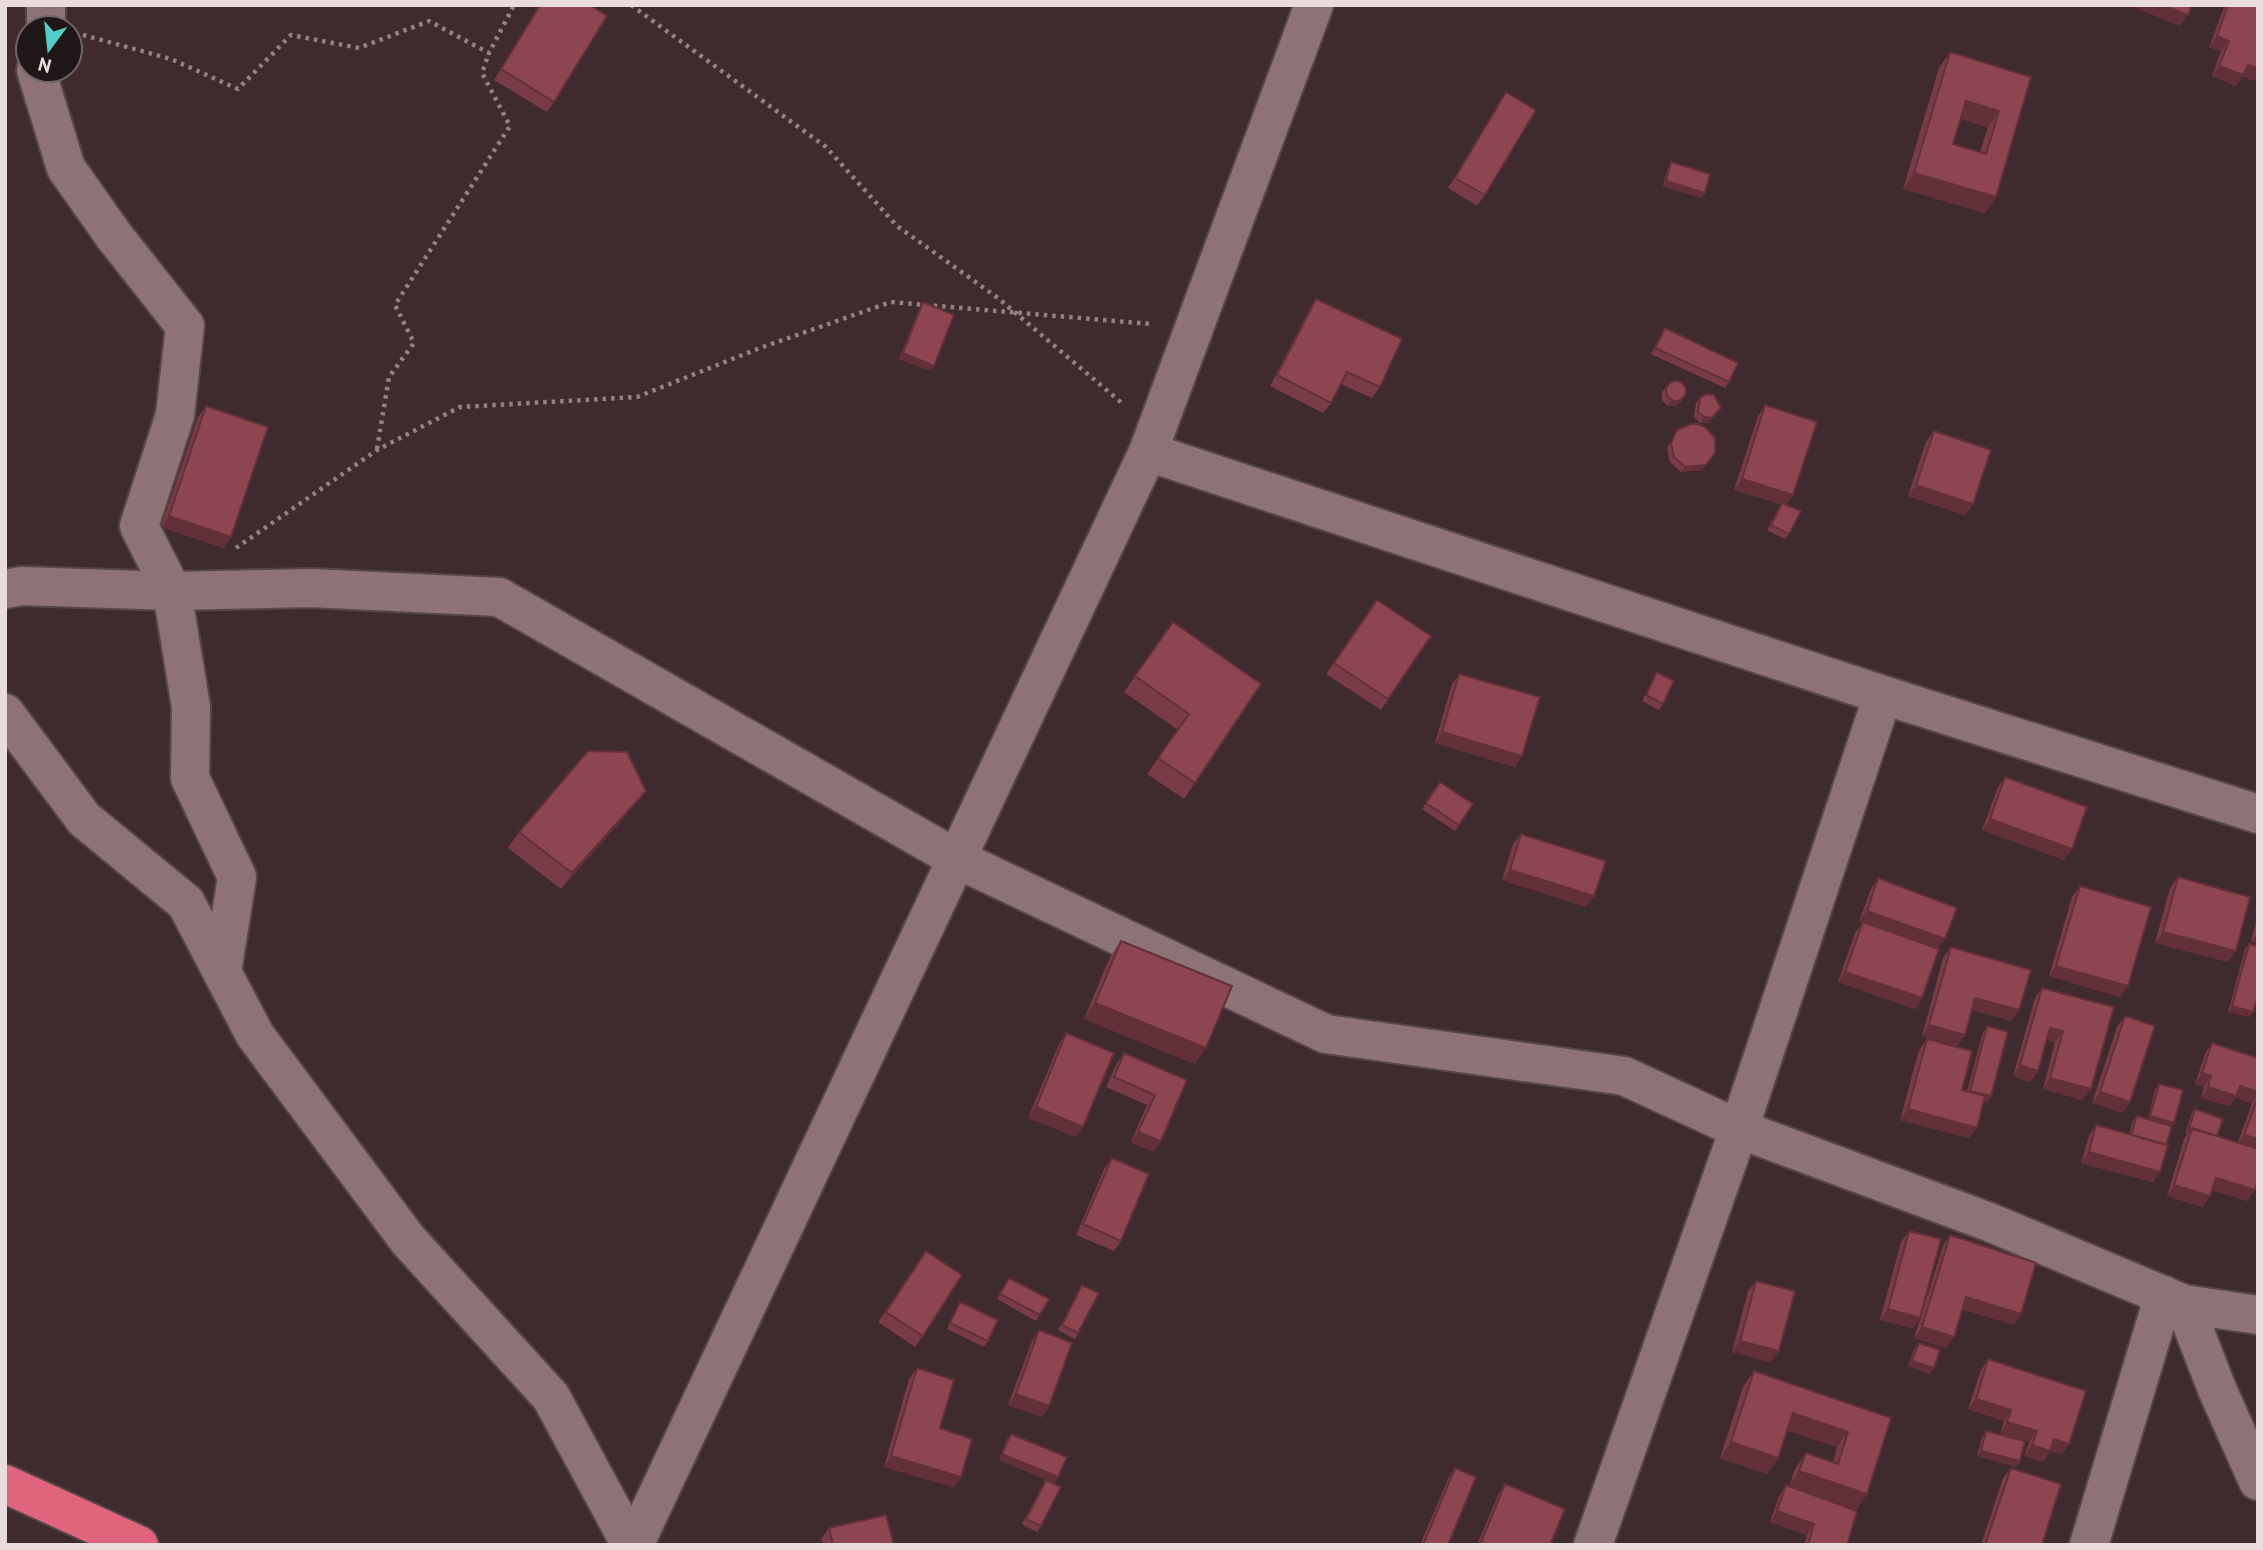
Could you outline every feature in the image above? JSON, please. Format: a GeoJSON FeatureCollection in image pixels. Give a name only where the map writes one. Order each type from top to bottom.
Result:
{"type":"FeatureCollection","features":[{"type":"Feature","properties":{"kind":"highway"},"geometry":{"type":"LineString","coordinates":[[5,1484],[139,1545]]}},
{"type":"Feature","properties":{"kind":"street"},"geometry":{"type":"LineString","coordinates":[[633,1545],[1152,442],[1314,5]]}},
{"type":"Feature","properties":{"kind":"street"},"geometry":{"type":"LineString","coordinates":[[40,84],[66,168],[114,236],[185,326],[175,415],[139,526],[172,592],[191,707],[190,778],[237,877],[222,972]]}},
{"type":"Feature","properties":{"kind":"street"},"geometry":{"type":"LineString","coordinates":[[1152,442],[1883,695],[2258,814]]}},
{"type":"Feature","properties":{"kind":"street"},"geometry":{"type":"LineString","coordinates":[[5,589],[22,586],[172,592],[311,588],[499,597],[957,859],[1326,1034],[1624,1076],[1739,1129],[1989,1222],[2174,1299],[2258,1315]]}},
{"type":"Feature","properties":{"kind":"street"},"geometry":{"type":"LineString","coordinates":[[1593,1545],[1739,1129],[1883,695]]}},
{"type":"Feature","properties":{"kind":"street"},"geometry":{"type":"LineString","coordinates":[[5,713],[84,818],[186,904],[255,1035],[408,1240],[551,1397],[633,1545]]}},
{"type":"Feature","properties":{"kind":"street"},"geometry":{"type":"LineString","coordinates":[[2174,1299],[2258,1481]]}},
{"type":"Feature","properties":{"kind":"street"},"geometry":{"type":"LineString","coordinates":[[2089,1545],[2174,1299]]}},
{"type":"Feature","properties":{"kind":"path"},"geometry":{"type":"LineString","coordinates":[[377,450],[389,377],[414,343],[395,305],[510,126],[482,73],[489,53],[514,5]]}},
{"type":"Feature","properties":{"kind":"path"},"geometry":{"type":"LineString","coordinates":[[631,5],[826,147],[897,226],[1014,311],[1152,442]]}},
{"type":"Feature","properties":{"kind":"path"},"geometry":{"type":"LineString","coordinates":[[84,36],[171,59],[238,89],[291,35],[359,48],[429,21],[489,53]]}},
{"type":"Feature","properties":{"kind":"path"},"geometry":{"type":"LineString","coordinates":[[229,552],[377,450],[460,407],[637,397],[760,348],[891,302],[1194,328]]}},
{"type":"Feature","properties":{"kind":"building"},"geometry":{"type":"Polygon","coordinates":[[[540,5],[590,5],[607,16],[554,102],[501,69],[540,5]]]}},
{"type":"Feature","properties":{"kind":"building"},"geometry":{"type":"Polygon","coordinates":[[[2162,5],[2192,5],[2188,15],[2162,5]]]}},
{"type":"Feature","properties":{"kind":"building"},"geometry":{"type":"Polygon","coordinates":[[[2228,5],[2258,5],[2258,68],[2248,65],[2243,75],[2219,66],[2229,41],[2217,36],[2228,5]]]}},
{"type":"Feature","properties":{"kind":"building"},"geometry":{"type":"Polygon","coordinates":[[[1950,52],[2031,77],[1996,197],[1914,173],[1950,52]],[[1966,101],[1953,144],[1986,154],[1999,111],[1966,101]]]}},
{"type":"Feature","properties":{"kind":"building"},"geometry":{"type":"Polygon","coordinates":[[[1506,92],[1536,110],[1485,195],[1455,178],[1506,92]]]}},
{"type":"Feature","properties":{"kind":"building"},"geometry":{"type":"Polygon","coordinates":[[[1671,162],[1710,174],[1705,193],[1666,181],[1671,162]]]}},
{"type":"Feature","properties":{"kind":"building"},"geometry":{"type":"Polygon","coordinates":[[[1316,299],[1402,339],[1380,387],[1347,372],[1331,403],[1277,375],[1316,299]]]}},
{"type":"Feature","properties":{"kind":"building"},"geometry":{"type":"Polygon","coordinates":[[[923,302],[954,315],[934,366],[903,353],[923,302]]]}},
{"type":"Feature","properties":{"kind":"building"},"geometry":{"type":"Polygon","coordinates":[[[1665,328],[1738,363],[1729,382],[1655,348],[1665,328]]]}},
{"type":"Feature","properties":{"kind":"building"},"geometry":{"type":"Polygon","coordinates":[[[1672,381],[1680,381],[1686,391],[1680,401],[1672,401],[1666,395],[1666,387],[1672,381]]]}},
{"type":"Feature","properties":{"kind":"building"},"geometry":{"type":"Polygon","coordinates":[[[1706,394],[1714,395],[1721,408],[1711,418],[1698,412],[1700,398],[1706,394]]]}},
{"type":"Feature","properties":{"kind":"building"},"geometry":{"type":"Polygon","coordinates":[[[1765,405],[1817,422],[1793,495],[1742,479],[1765,405]]]}},
{"type":"Feature","properties":{"kind":"building"},"geometry":{"type":"Polygon","coordinates":[[[206,406],[268,427],[231,537],[169,516],[206,406]]]}},
{"type":"Feature","properties":{"kind":"building"},"geometry":{"type":"Polygon","coordinates":[[[1691,424],[1705,427],[1715,438],[1715,453],[1706,465],[1685,467],[1674,457],[1671,443],[1677,430],[1691,424]]]}},
{"type":"Feature","properties":{"kind":"building"},"geometry":{"type":"Polygon","coordinates":[[[1934,431],[1991,450],[1973,504],[1916,485],[1934,431]]]}},
{"type":"Feature","properties":{"kind":"building"},"geometry":{"type":"Polygon","coordinates":[[[1782,503],[1801,511],[1789,534],[1771,525],[1782,503]]]}},
{"type":"Feature","properties":{"kind":"building"},"geometry":{"type":"Polygon","coordinates":[[[1377,600],[1431,636],[1388,699],[1334,663],[1377,600]]]}},
{"type":"Feature","properties":{"kind":"building"},"geometry":{"type":"Polygon","coordinates":[[[1173,622],[1261,684],[1195,783],[1158,758],[1189,714],[1135,676],[1173,622]]]}},
{"type":"Feature","properties":{"kind":"building"},"geometry":{"type":"Polygon","coordinates":[[[1657,672],[1674,681],[1663,704],[1646,695],[1657,672]]]}},
{"type":"Feature","properties":{"kind":"building"},"geometry":{"type":"Polygon","coordinates":[[[1459,674],[1540,697],[1522,756],[1442,732],[1459,674]]]}},
{"type":"Feature","properties":{"kind":"building"},"geometry":{"type":"Polygon","coordinates":[[[588,751],[627,752],[646,791],[572,873],[519,832],[588,751]]]}},
{"type":"Feature","properties":{"kind":"building"},"geometry":{"type":"Polygon","coordinates":[[[2005,777],[2087,807],[2072,849],[1990,819],[2005,777]]]}},
{"type":"Feature","properties":{"kind":"building"},"geometry":{"type":"Polygon","coordinates":[[[1440,782],[1473,804],[1459,825],[1426,803],[1440,782]]]}},
{"type":"Feature","properties":{"kind":"building"},"geometry":{"type":"Polygon","coordinates":[[[1521,834],[1606,861],[1594,896],[1510,870],[1521,834]]]}},
{"type":"Feature","properties":{"kind":"building"},"geometry":{"type":"Polygon","coordinates":[[[2178,877],[2250,897],[2236,951],[2163,932],[2178,877]]]}},
{"type":"Feature","properties":{"kind":"building"},"geometry":{"type":"Polygon","coordinates":[[[1878,878],[1957,908],[1945,939],[1867,911],[1878,878]]]}},
{"type":"Feature","properties":{"kind":"building"},"geometry":{"type":"Polygon","coordinates":[[[2080,886],[2151,907],[2128,986],[2056,966],[2080,886]]]}},
{"type":"Feature","properties":{"kind":"building"},"geometry":{"type":"Polygon","coordinates":[[[1863,922],[1939,949],[1922,998],[1845,972],[1863,922]]]}},
{"type":"Feature","properties":{"kind":"building"},"geometry":{"type":"Polygon","coordinates":[[[1121,941],[1232,986],[1206,1048],[1095,1003],[1121,941]]]}},
{"type":"Feature","properties":{"kind":"building"},"geometry":{"type":"Polygon","coordinates":[[[2249,944],[2258,946],[2258,996],[2253,1012],[2232,1006],[2249,944]]]}},
{"type":"Feature","properties":{"kind":"building"},"geometry":{"type":"Polygon","coordinates":[[[1951,947],[2031,970],[2019,1010],[1975,998],[1965,1035],[1929,1025],[1951,947]]]}},
{"type":"Feature","properties":{"kind":"building"},"geometry":{"type":"Polygon","coordinates":[[[2042,988],[2114,1007],[2091,1089],[2050,1078],[2063,1031],[2050,1028],[2038,1071],[2020,1065],[2042,988]]]}},
{"type":"Feature","properties":{"kind":"building"},"geometry":{"type":"Polygon","coordinates":[[[2125,1016],[2155,1026],[2130,1102],[2100,1092],[2125,1016]]]}},
{"type":"Feature","properties":{"kind":"building"},"geometry":{"type":"Polygon","coordinates":[[[1987,1026],[2008,1032],[1991,1096],[1970,1091],[1987,1026]]]}},
{"type":"Feature","properties":{"kind":"building"},"geometry":{"type":"Polygon","coordinates":[[[1066,1033],[1114,1053],[1083,1127],[1036,1107],[1066,1033]]]}},
{"type":"Feature","properties":{"kind":"building"},"geometry":{"type":"Polygon","coordinates":[[[1927,1039],[1972,1051],[1962,1090],[1985,1096],[1977,1128],[1908,1109],[1927,1039]]]}},
{"type":"Feature","properties":{"kind":"building"},"geometry":{"type":"Polygon","coordinates":[[[2212,1043],[2258,1058],[2258,1092],[2240,1086],[2236,1096],[2208,1087],[2211,1076],[2202,1073],[2212,1043]]]}},
{"type":"Feature","properties":{"kind":"building"},"geometry":{"type":"Polygon","coordinates":[[[1124,1053],[1187,1080],[1161,1141],[1138,1132],[1155,1095],[1114,1077],[1124,1053]]]}},
{"type":"Feature","properties":{"kind":"building"},"geometry":{"type":"Polygon","coordinates":[[[2159,1084],[2183,1090],[2174,1123],[2150,1116],[2159,1084]]]}},
{"type":"Feature","properties":{"kind":"building"},"geometry":{"type":"Polygon","coordinates":[[[2258,1097],[2258,1139],[2244,1135],[2258,1097]]]}},
{"type":"Feature","properties":{"kind":"building"},"geometry":{"type":"Polygon","coordinates":[[[2195,1109],[2223,1119],[2217,1136],[2189,1128],[2195,1109]]]}},
{"type":"Feature","properties":{"kind":"building"},"geometry":{"type":"Polygon","coordinates":[[[2137,1116],[2172,1126],[2166,1145],[2131,1135],[2137,1116]]]}},
{"type":"Feature","properties":{"kind":"building"},"geometry":{"type":"Polygon","coordinates":[[[2096,1125],[2168,1145],[2160,1172],[2089,1152],[2096,1125]]]}},
{"type":"Feature","properties":{"kind":"building"},"geometry":{"type":"Polygon","coordinates":[[[2192,1128],[2258,1149],[2258,1179],[2255,1190],[2216,1178],[2210,1196],[2174,1185],[2192,1128]]]}},
{"type":"Feature","properties":{"kind":"building"},"geometry":{"type":"Polygon","coordinates":[[[1112,1158],[1149,1174],[1121,1241],[1083,1224],[1112,1158]]]}},
{"type":"Feature","properties":{"kind":"building"},"geometry":{"type":"Polygon","coordinates":[[[1909,1231],[1941,1239],[1920,1318],[1888,1309],[1909,1231]]]}},
{"type":"Feature","properties":{"kind":"building"},"geometry":{"type":"Polygon","coordinates":[[[1950,1235],[2036,1263],[2021,1314],[1966,1297],[1954,1337],[1922,1327],[1950,1235]]]}},
{"type":"Feature","properties":{"kind":"building"},"geometry":{"type":"Polygon","coordinates":[[[926,1251],[962,1275],[923,1336],[886,1312],[926,1251]]]}},
{"type":"Feature","properties":{"kind":"building"},"geometry":{"type":"Polygon","coordinates":[[[1009,1278],[1049,1299],[1040,1315],[1000,1294],[1009,1278]]]}},
{"type":"Feature","properties":{"kind":"building"},"geometry":{"type":"Polygon","coordinates":[[[1756,1281],[1795,1291],[1779,1351],[1740,1341],[1756,1281]]]}},
{"type":"Feature","properties":{"kind":"building"},"geometry":{"type":"Polygon","coordinates":[[[1082,1285],[1099,1293],[1078,1333],[1062,1325],[1082,1285]]]}},
{"type":"Feature","properties":{"kind":"building"},"geometry":{"type":"Polygon","coordinates":[[[960,1302],[998,1320],[988,1341],[950,1323],[960,1302]]]}},
{"type":"Feature","properties":{"kind":"building"},"geometry":{"type":"Polygon","coordinates":[[[1039,1330],[1072,1343],[1049,1406],[1016,1394],[1039,1330]]]}},
{"type":"Feature","properties":{"kind":"building"},"geometry":{"type":"Polygon","coordinates":[[[1919,1343],[1940,1350],[1934,1368],[1912,1361],[1919,1343]]]}},
{"type":"Feature","properties":{"kind":"building"},"geometry":{"type":"Polygon","coordinates":[[[1988,1359],[2086,1391],[2069,1444],[2054,1439],[2050,1451],[2032,1445],[2037,1431],[2007,1422],[2011,1410],[1976,1399],[1988,1359]]]}},
{"type":"Feature","properties":{"kind":"building"},"geometry":{"type":"Polygon","coordinates":[[[917,1368],[954,1380],[940,1428],[972,1439],[961,1477],[891,1456],[917,1368]]]}},
{"type":"Feature","properties":{"kind":"building"},"geometry":{"type":"Polygon","coordinates":[[[1754,1371],[1891,1418],[1867,1494],[1799,1471],[1806,1453],[1838,1464],[1848,1432],[1793,1413],[1778,1458],[1731,1442],[1754,1371]]]}},
{"type":"Feature","properties":{"kind":"building"},"geometry":{"type":"Polygon","coordinates":[[[1986,1431],[2025,1441],[2020,1461],[1981,1451],[1986,1431]]]}},
{"type":"Feature","properties":{"kind":"building"},"geometry":{"type":"Polygon","coordinates":[[[1011,1434],[1067,1457],[1058,1477],[1002,1454],[1011,1434]]]}},
{"type":"Feature","properties":{"kind":"building"},"geometry":{"type":"Polygon","coordinates":[[[1455,1468],[1476,1477],[1448,1545],[1423,1545],[1455,1468]]]}},
{"type":"Feature","properties":{"kind":"building"},"geometry":{"type":"Polygon","coordinates":[[[2011,1468],[2061,1484],[2042,1545],[1985,1545],[2011,1468]]]}},
{"type":"Feature","properties":{"kind":"building"},"geometry":{"type":"Polygon","coordinates":[[[1046,1480],[1061,1487],[1041,1526],[1026,1519],[1046,1480]]]}},
{"type":"Feature","properties":{"kind":"building"},"geometry":{"type":"Polygon","coordinates":[[[1505,1484],[1565,1509],[1550,1545],[1480,1545],[1505,1484]]]}},
{"type":"Feature","properties":{"kind":"building"},"geometry":{"type":"Polygon","coordinates":[[[1786,1485],[1857,1511],[1847,1545],[1808,1545],[1814,1524],[1777,1511],[1786,1485]]]}},
{"type":"Feature","properties":{"kind":"building"},"geometry":{"type":"Polygon","coordinates":[[[886,1515],[894,1545],[833,1545],[829,1528],[886,1515]]]}}]}
